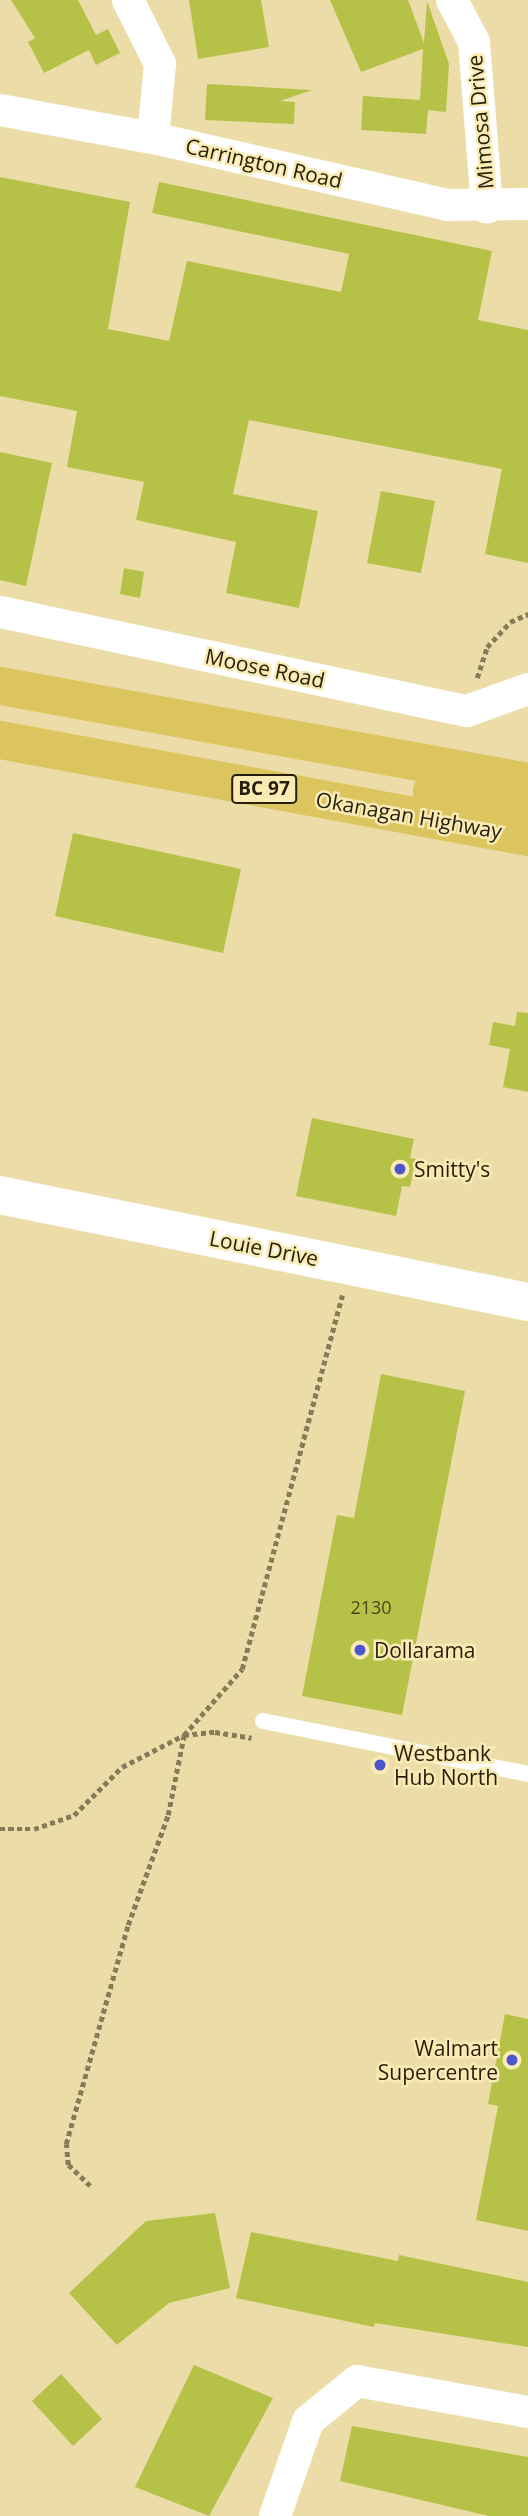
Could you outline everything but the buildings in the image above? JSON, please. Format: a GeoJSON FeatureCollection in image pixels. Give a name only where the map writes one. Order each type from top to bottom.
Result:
{"type":"FeatureCollection","features":[{"type":"Feature","properties":{"kind":"highway"},"geometry":{"type":"LineString","coordinates":[[0,686],[528,782]]}},
{"type":"Feature","properties":{"kind":"highway"},"geometry":{"type":"LineString","coordinates":[[6,742],[159,737],[528,810]]}},
{"type":"Feature","properties":{"kind":"highway","name":"Okanagan Highway"},"geometry":{"type":"LineString","coordinates":[[6,742],[528,837]]}},
{"type":"Feature","properties":{"kind":"street"},"geometry":{"type":"LineString","coordinates":[[128,0],[160,64],[153,138]]}},
{"type":"Feature","properties":{"kind":"street","name":"Mimosa Drive"},"geometry":{"type":"LineString","coordinates":[[452,0],[474,42],[486,207]]}},
{"type":"Feature","properties":{"kind":"street","name":"Carrington Road"},"geometry":{"type":"LineString","coordinates":[[0,110],[153,138],[448,205],[486,207],[528,204]]}},
{"type":"Feature","properties":{"kind":"street","name":"Moose Road"},"geometry":{"type":"LineString","coordinates":[[0,612],[467,711]]}},
{"type":"Feature","properties":{"kind":"street"},"geometry":{"type":"LineString","coordinates":[[467,711],[528,690]]}},
{"type":"Feature","properties":{"kind":"street","name":"Louie Drive"},"geometry":{"type":"LineString","coordinates":[[0,1195],[528,1302]]}},
{"type":"Feature","properties":{"kind":"street"},"geometry":{"type":"LineString","coordinates":[[275,2516],[308,2421],[357,2381],[528,2412]]}},
{"type":"Feature","properties":{"kind":"lane"},"geometry":{"type":"LineString","coordinates":[[263,1721],[528,1774]]}},
{"type":"Feature","properties":{"kind":"path"},"geometry":{"type":"LineString","coordinates":[[467,711],[487,647],[510,622],[528,614]]}},
{"type":"Feature","properties":{"kind":"path"},"geometry":{"type":"LineString","coordinates":[[0,1829],[34,1829],[74,1815],[122,1767],[184,1735],[242,1669],[350,1265]]}},
{"type":"Feature","properties":{"kind":"path"},"geometry":{"type":"LineString","coordinates":[[184,1735],[215,1732],[231,1738],[259,1739]]}},
{"type":"Feature","properties":{"kind":"path"},"geometry":{"type":"LineString","coordinates":[[90,2186],[68,2165],[66,2144],[128,1925],[165,1826],[184,1735]]}},
{"type":"Feature","properties":{"kind":"place","name":"Smitty's"},"geometry":{"type":"Point","coordinates":[400,1169]}},
{"type":"Feature","properties":{"kind":"place","name":"Dollarama"},"geometry":{"type":"Point","coordinates":[360,1650]}},
{"type":"Feature","properties":{"kind":"place","name":"Westbank Hub North"},"geometry":{"type":"Point","coordinates":[380,1765]}},
{"type":"Feature","properties":{"kind":"place","name":"Walmart Supercentre"},"geometry":{"type":"Point","coordinates":[512,2060]}}]}
